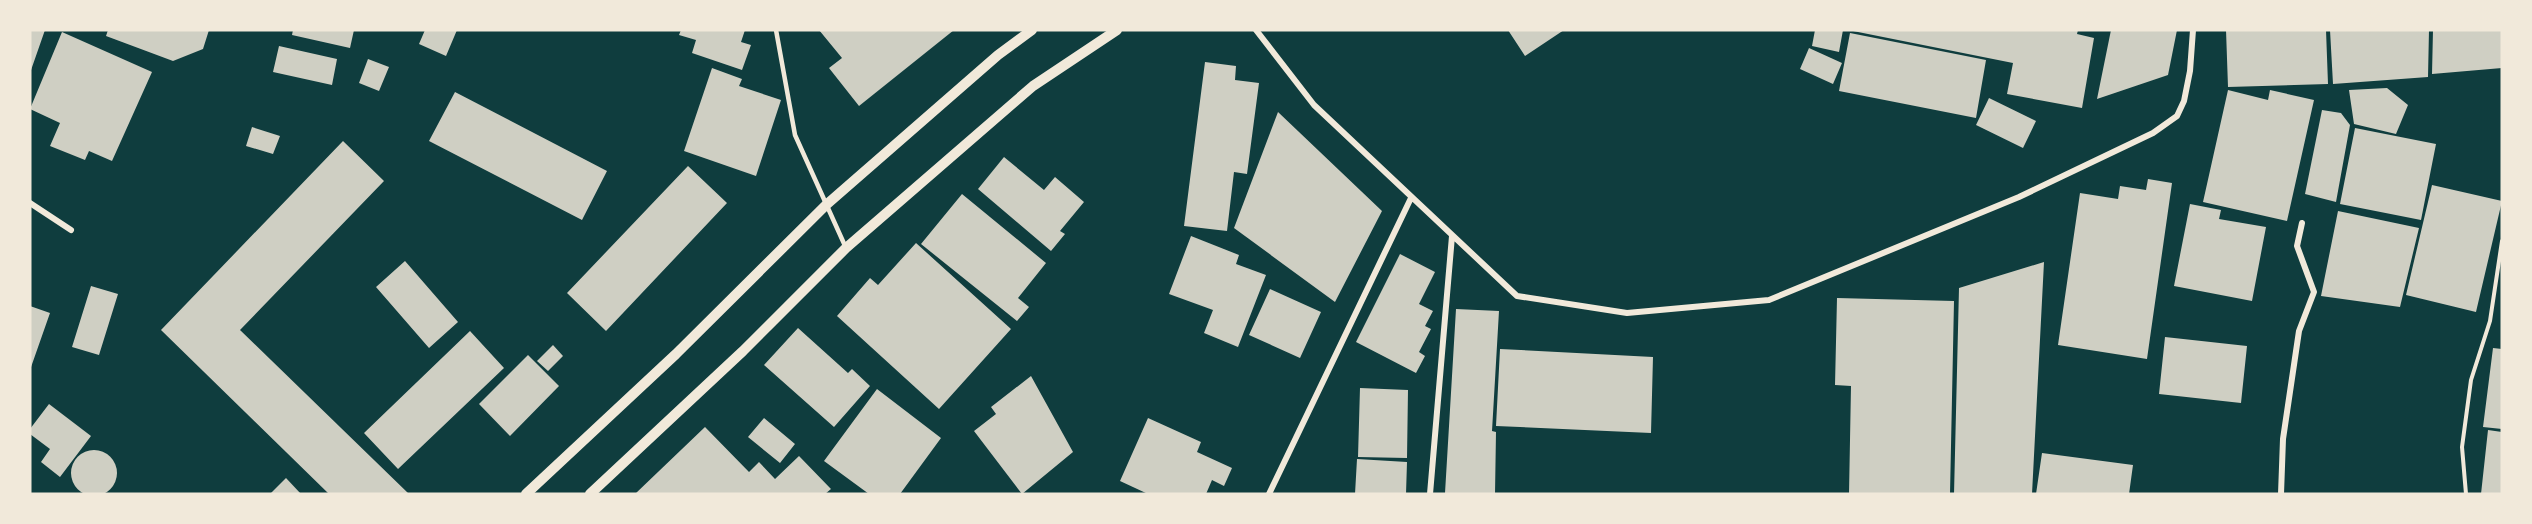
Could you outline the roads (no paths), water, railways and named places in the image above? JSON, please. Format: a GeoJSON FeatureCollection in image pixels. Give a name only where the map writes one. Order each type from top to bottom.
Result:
{"type":"FeatureCollection","features":[{"type":"Feature","properties":{"kind":"street"},"geometry":{"type":"LineString","coordinates":[[526,494],[676,354],[826,205],[998,55],[1032,30]]}},
{"type":"Feature","properties":{"kind":"street"},"geometry":{"type":"LineString","coordinates":[[590,494],[742,351],[846,248],[1034,86],[1117,30]]}},
{"type":"Feature","properties":{"kind":"street"},"geometry":{"type":"LineString","coordinates":[[1256,30],[1314,105],[1517,296],[1627,314],[1769,300],[2019,197],[2153,133],[2177,116],[2184,101],[2190,71],[2193,30]]}},
{"type":"Feature","properties":{"kind":"street"},"geometry":{"type":"LineString","coordinates":[[1269,494],[1411,198]]}},
{"type":"Feature","properties":{"kind":"street"},"geometry":{"type":"LineString","coordinates":[[30,203],[71,230]]}},
{"type":"Feature","properties":{"kind":"street"},"geometry":{"type":"LineString","coordinates":[[2281,494],[2283,439],[2299,331],[2314,292],[2297,246],[2302,223]]}},
{"type":"Feature","properties":{"kind":"street"},"geometry":{"type":"LineString","coordinates":[[1430,494],[1452,236]]}},
{"type":"Feature","properties":{"kind":"lane"},"geometry":{"type":"LineString","coordinates":[[776,30],[795,135],[846,248]]}}]}
